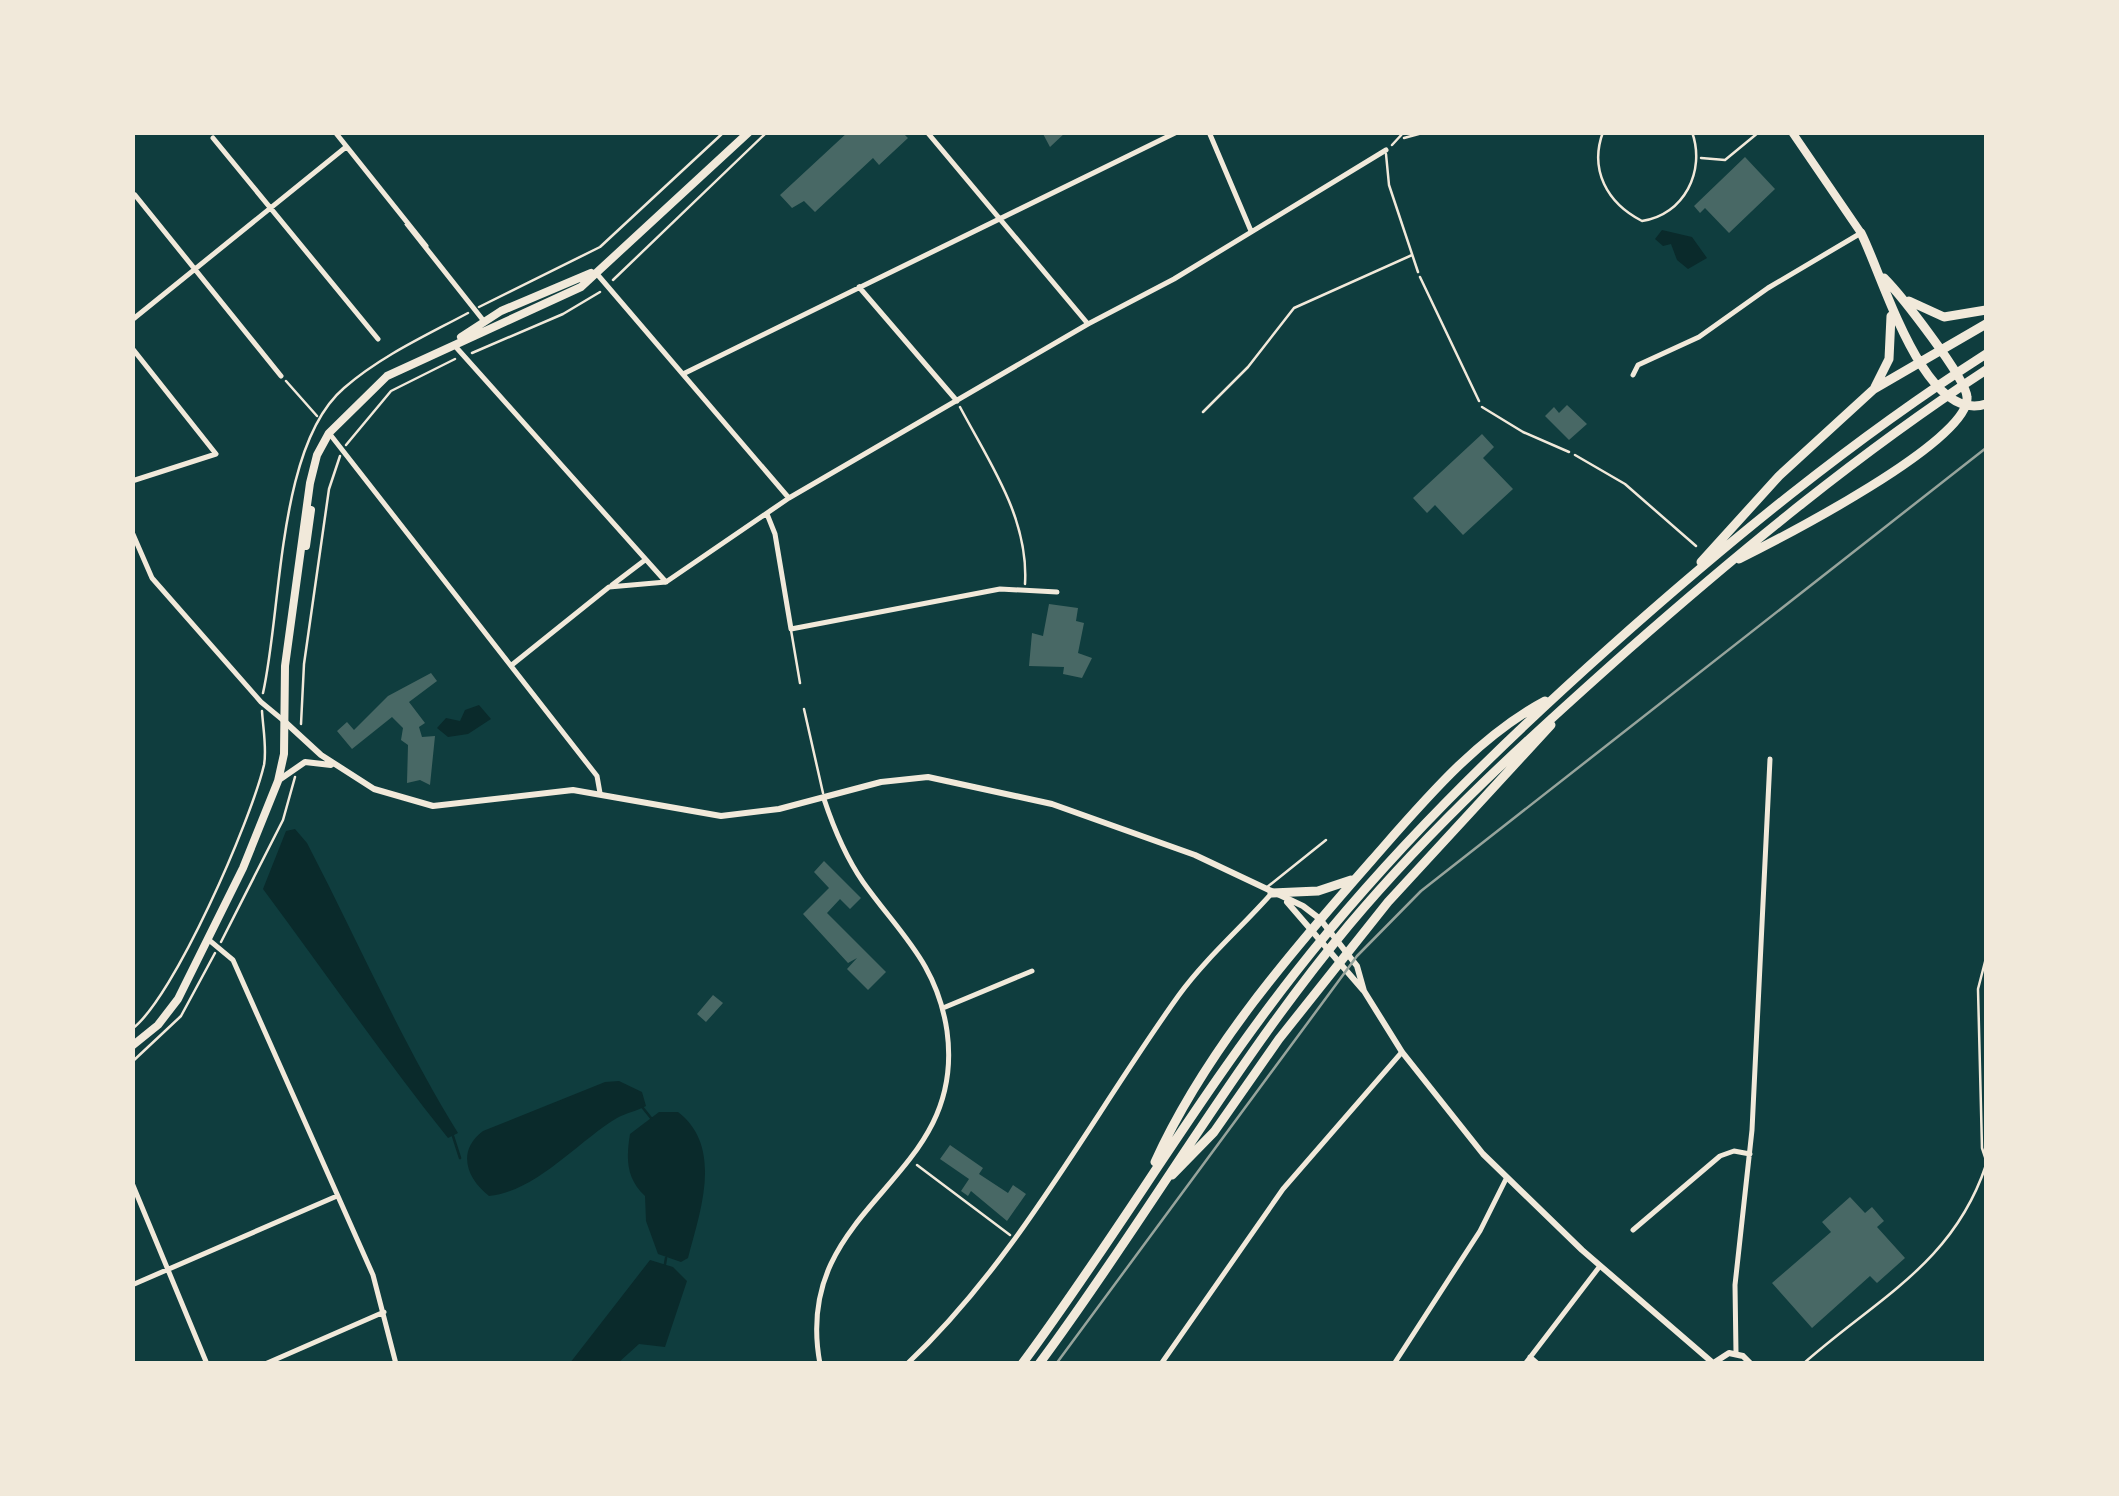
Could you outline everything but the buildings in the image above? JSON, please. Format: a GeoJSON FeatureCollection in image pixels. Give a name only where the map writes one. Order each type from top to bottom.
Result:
{"type":"FeatureCollection","features":[{"type":"Feature","properties":{"kind":"highway"},"geometry":{"type":"LineString","coordinates":[[1861,234],[1884,278],[1890,309],[1891,350],[1874,389]]}},
{"type":"Feature","properties":{"kind":"highway"},"geometry":{"type":"LineString","coordinates":[[1723,567],[1870,486],[1945,435],[1966,407],[1966,390],[1905,299],[1884,278]]}},
{"type":"Feature","properties":{"kind":"highway"},"geometry":{"type":"LineString","coordinates":[[1905,299],[1944,317],[1986,310]]}},
{"type":"Feature","properties":{"kind":"highway"},"geometry":{"type":"LineString","coordinates":[[1890,309],[1943,395],[1966,407],[1986,404]]}},
{"type":"Feature","properties":{"kind":"highway"},"geometry":{"type":"LineString","coordinates":[[1690,576],[1780,476],[1874,389],[1986,324]]}},
{"type":"Feature","properties":{"kind":"highway"},"geometry":{"type":"LineString","coordinates":[[1022,1364],[1257,1024],[1368,884],[1447,799],[1690,576],[1814,475],[1986,354]]}},
{"type":"Feature","properties":{"kind":"highway"},"geometry":{"type":"LineString","coordinates":[[1039,1364],[1276,1020],[1349,926],[1484,780],[1723,567],[1823,485],[1986,370]]}},
{"type":"Feature","properties":{"kind":"highway"},"geometry":{"type":"LineString","coordinates":[[1145,1184],[1165,1140],[1204,1075],[1358,876],[1482,745],[1525,712],[1556,695]]}},
{"type":"Feature","properties":{"kind":"highway"},"geometry":{"type":"LineString","coordinates":[[1163,1182],[1202,1146],[1338,962],[1564,706]]}},
{"type":"Feature","properties":{"kind":"highway"},"geometry":{"type":"LineString","coordinates":[[1269,891],[1318,891],[1358,876]]}},
{"type":"Feature","properties":{"kind":"main road"},"geometry":{"type":"LineString","coordinates":[[132,1046],[170,1012],[209,940],[278,780],[315,486],[330,433],[388,376],[453,342],[564,297],[637,239],[749,132]]}},
{"type":"Feature","properties":{"kind":"main road"},"geometry":{"type":"LineString","coordinates":[[1792,132],[1861,234]]}},
{"type":"Feature","properties":{"kind":"main road"},"geometry":{"type":"LineString","coordinates":[[453,342],[483,320],[595,272]]}},
{"type":"Feature","properties":{"kind":"street"},"geometry":{"type":"LineString","coordinates":[[335,132],[478,308],[483,320]]}},
{"type":"Feature","properties":{"kind":"street"},"geometry":{"type":"LineString","coordinates":[[927,132],[1088,324]]}},
{"type":"Feature","properties":{"kind":"street"},"geometry":{"type":"LineString","coordinates":[[685,373],[1178,132]]}},
{"type":"Feature","properties":{"kind":"street"},"geometry":{"type":"LineString","coordinates":[[1210,132],[1251,232]]}},
{"type":"Feature","properties":{"kind":"street"},"geometry":{"type":"LineString","coordinates":[[213,138],[378,338]]}},
{"type":"Feature","properties":{"kind":"street"},"geometry":{"type":"LineString","coordinates":[[132,320],[346,147]]}},
{"type":"Feature","properties":{"kind":"street"},"geometry":{"type":"LineString","coordinates":[[610,586],[666,582],[789,498],[1386,150]]}},
{"type":"Feature","properties":{"kind":"street"},"geometry":{"type":"LineString","coordinates":[[136,196],[281,376]]}},
{"type":"Feature","properties":{"kind":"street"},"geometry":{"type":"LineString","coordinates":[[1633,374],[1638,365],[1699,337],[1768,288],[1861,234]]}},
{"type":"Feature","properties":{"kind":"street"},"geometry":{"type":"LineString","coordinates":[[595,272],[789,498]]}},
{"type":"Feature","properties":{"kind":"street"},"geometry":{"type":"LineString","coordinates":[[859,288],[956,401]]}},
{"type":"Feature","properties":{"kind":"street"},"geometry":{"type":"LineString","coordinates":[[453,342],[462,357],[666,582]]}},
{"type":"Feature","properties":{"kind":"street"},"geometry":{"type":"LineString","coordinates":[[132,348],[216,454],[132,481]]}},
{"type":"Feature","properties":{"kind":"street"},"geometry":{"type":"LineString","coordinates":[[330,433],[598,776],[600,793]]}},
{"type":"Feature","properties":{"kind":"street"},"geometry":{"type":"LineString","coordinates":[[766,514],[775,534],[791,630],[1025,587],[1056,592]]}},
{"type":"Feature","properties":{"kind":"street"},"geometry":{"type":"LineString","coordinates":[[132,532],[152,578],[261,702],[335,766],[395,798],[433,806],[474,804],[546,792],[600,793],[721,816],[824,800],[900,778],[966,783],[1052,804],[1142,834],[1269,891],[1286,902],[1364,991],[1402,1052],[1506,1179],[1712,1363],[1723,1354],[1736,1353],[1751,1364]]}},
{"type":"Feature","properties":{"kind":"street"},"geometry":{"type":"LineString","coordinates":[[513,664],[645,560]]}},
{"type":"Feature","properties":{"kind":"street"},"geometry":{"type":"LineString","coordinates":[[1736,1353],[1734,1285],[1750,1154],[1762,992],[1770,759]]}},
{"type":"Feature","properties":{"kind":"street"},"geometry":{"type":"LineString","coordinates":[[278,780],[297,766],[313,761],[335,766]]}},
{"type":"Feature","properties":{"kind":"street"},"geometry":{"type":"LineString","coordinates":[[820,1364],[814,1332],[819,1288],[828,1264],[842,1238],[912,1161],[932,1126],[944,1090],[948,1036],[932,977],[908,935],[864,883],[842,848],[824,800]]}},
{"type":"Feature","properties":{"kind":"street"},"geometry":{"type":"LineString","coordinates":[[907,1364],[974,1292],[1015,1239],[1178,997],[1269,891]]}},
{"type":"Feature","properties":{"kind":"street"},"geometry":{"type":"LineString","coordinates":[[1286,902],[1303,906],[1322,921],[1357,966],[1364,991]]}},
{"type":"Feature","properties":{"kind":"street"},"geometry":{"type":"LineString","coordinates":[[209,940],[233,960],[373,1274],[396,1364]]}},
{"type":"Feature","properties":{"kind":"street"},"geometry":{"type":"LineString","coordinates":[[943,1008],[1032,972]]}},
{"type":"Feature","properties":{"kind":"street"},"geometry":{"type":"LineString","coordinates":[[1161,1364],[1283,1189],[1402,1052]]}},
{"type":"Feature","properties":{"kind":"street"},"geometry":{"type":"LineString","coordinates":[[1633,1230],[1720,1156],[1750,1154]]}},
{"type":"Feature","properties":{"kind":"street"},"geometry":{"type":"LineString","coordinates":[[1394,1364],[1470,1247],[1506,1179]]}},
{"type":"Feature","properties":{"kind":"street"},"geometry":{"type":"LineString","coordinates":[[132,1183],[207,1364]]}},
{"type":"Feature","properties":{"kind":"street"},"geometry":{"type":"LineString","coordinates":[[132,1286],[337,1196]]}},
{"type":"Feature","properties":{"kind":"street"},"geometry":{"type":"LineString","coordinates":[[1524,1364],[1600,1266]]}},
{"type":"Feature","properties":{"kind":"street"},"geometry":{"type":"LineString","coordinates":[[265,1364],[384,1312]]}},
{"type":"Feature","properties":{"kind":"street"},"geometry":{"type":"LineString","coordinates":[[1530,1357],[1538,1364]]}},
{"type":"Feature","properties":{"kind":"lane"},"geometry":{"type":"LineString","coordinates":[[1602,132],[1597,153],[1599,176],[1612,198],[1642,221],[1664,214],[1684,196],[1699,158],[1692,132]]}},
{"type":"Feature","properties":{"kind":"lane"},"geometry":{"type":"LineString","coordinates":[[1699,158],[1724,160],[1759,132]]}},
{"type":"Feature","properties":{"kind":"lane"},"geometry":{"type":"LineString","coordinates":[[1386,150],[1389,184],[1418,272]]}},
{"type":"Feature","properties":{"kind":"lane"},"geometry":{"type":"LineString","coordinates":[[1203,412],[1248,366],[1294,308],[1412,255]]}},
{"type":"Feature","properties":{"kind":"lane"},"geometry":{"type":"LineString","coordinates":[[1482,406],[1523,432],[1570,452]]}},
{"type":"Feature","properties":{"kind":"lane"},"geometry":{"type":"LineString","coordinates":[[791,630],[800,683]]}},
{"type":"Feature","properties":{"kind":"lane"},"geometry":{"type":"LineString","coordinates":[[804,709],[824,800]]}},
{"type":"Feature","properties":{"kind":"lane"},"geometry":{"type":"LineString","coordinates":[[1269,891],[1326,840]]}},
{"type":"Feature","properties":{"kind":"path"},"geometry":{"type":"LineString","coordinates":[[132,1029],[148,1018],[168,987],[229,860],[265,761],[261,702],[281,590],[286,519],[318,417],[342,390],[386,357],[600,247],[724,132]]}},
{"type":"Feature","properties":{"kind":"path"},"geometry":{"type":"LineString","coordinates":[[1386,150],[1403,135],[1426,132]]}},
{"type":"Feature","properties":{"kind":"path"},"geometry":{"type":"LineString","coordinates":[[1561,132],[1581,132]]}},
{"type":"Feature","properties":{"kind":"path"},"geometry":{"type":"LineString","coordinates":[[1418,272],[1482,406]]}},
{"type":"Feature","properties":{"kind":"path"},"geometry":{"type":"LineString","coordinates":[[378,338],[386,357]]}},
{"type":"Feature","properties":{"kind":"path"},"geometry":{"type":"LineString","coordinates":[[281,376],[318,417]]}},
{"type":"Feature","properties":{"kind":"path"},"geometry":{"type":"LineString","coordinates":[[956,401],[1011,502],[1020,530],[1025,587]]}},
{"type":"Feature","properties":{"kind":"path"},"geometry":{"type":"LineString","coordinates":[[1570,452],[1625,484],[1696,546]]}},
{"type":"Feature","properties":{"kind":"path"},"geometry":{"type":"LineString","coordinates":[[301,738],[302,692]]}},
{"type":"Feature","properties":{"kind":"path"},"geometry":{"type":"LineString","coordinates":[[132,1062],[182,1016],[283,820],[297,766]]}},
{"type":"Feature","properties":{"kind":"path"},"geometry":{"type":"LineString","coordinates":[[1804,1364],[1940,1251],[1976,1198],[1986,1162],[1982,1148],[1978,990],[1986,958]]}},
{"type":"Feature","properties":{"kind":"path"},"geometry":{"type":"LineString","coordinates":[[912,1161],[1015,1239]]}},
{"type":"Feature","properties":{"kind":"water"},"geometry":{"type":"Polygon","coordinates":[[[1662,230],[1692,237],[1707,258],[1688,269],[1677,260],[1671,244],[1663,246],[1655,239],[1662,230]]]}},
{"type":"Feature","properties":{"kind":"water"},"geometry":{"type":"Polygon","coordinates":[[[479,705],[491,719],[468,734],[448,737],[437,728],[446,718],[460,721],[465,710],[479,705]]]}},
{"type":"Feature","properties":{"kind":"water"},"geometry":{"type":"Polygon","coordinates":[[[295,829],[307,843],[398,1026],[458,1133],[448,1138],[263,889],[286,831],[295,829]]]}},
{"type":"Feature","properties":{"kind":"water"},"geometry":{"type":"Polygon","coordinates":[[[619,1081],[642,1092],[646,1106],[617,1118],[524,1185],[489,1196],[475,1181],[467,1156],[469,1147],[483,1131],[605,1082],[619,1081]]]}},
{"type":"Feature","properties":{"kind":"water"},"geometry":{"type":"Polygon","coordinates":[[[659,1112],[678,1112],[692,1126],[705,1161],[698,1221],[688,1258],[681,1262],[658,1254],[646,1221],[645,1196],[629,1168],[630,1134],[659,1112]]]}},
{"type":"Feature","properties":{"kind":"water"},"geometry":{"type":"Polygon","coordinates":[[[650,1260],[673,1267],[687,1281],[665,1347],[639,1344],[618,1363],[570,1363],[650,1260]]]}},
{"type":"Feature","properties":{"kind":"waterway"},"geometry":{"type":"LineString","coordinates":[[643,1108],[651,1118]]}},
{"type":"Feature","properties":{"kind":"waterway"},"geometry":{"type":"LineString","coordinates":[[453,1136],[460,1158]]}},
{"type":"Feature","properties":{"kind":"waterway"},"geometry":{"type":"LineString","coordinates":[[665,1264],[666,1258]]}},
{"type":"Feature","properties":{"kind":"railway"},"geometry":{"type":"LineString","coordinates":[[1056,1364],[1357,956],[1421,891],[1986,448]]}}]}
